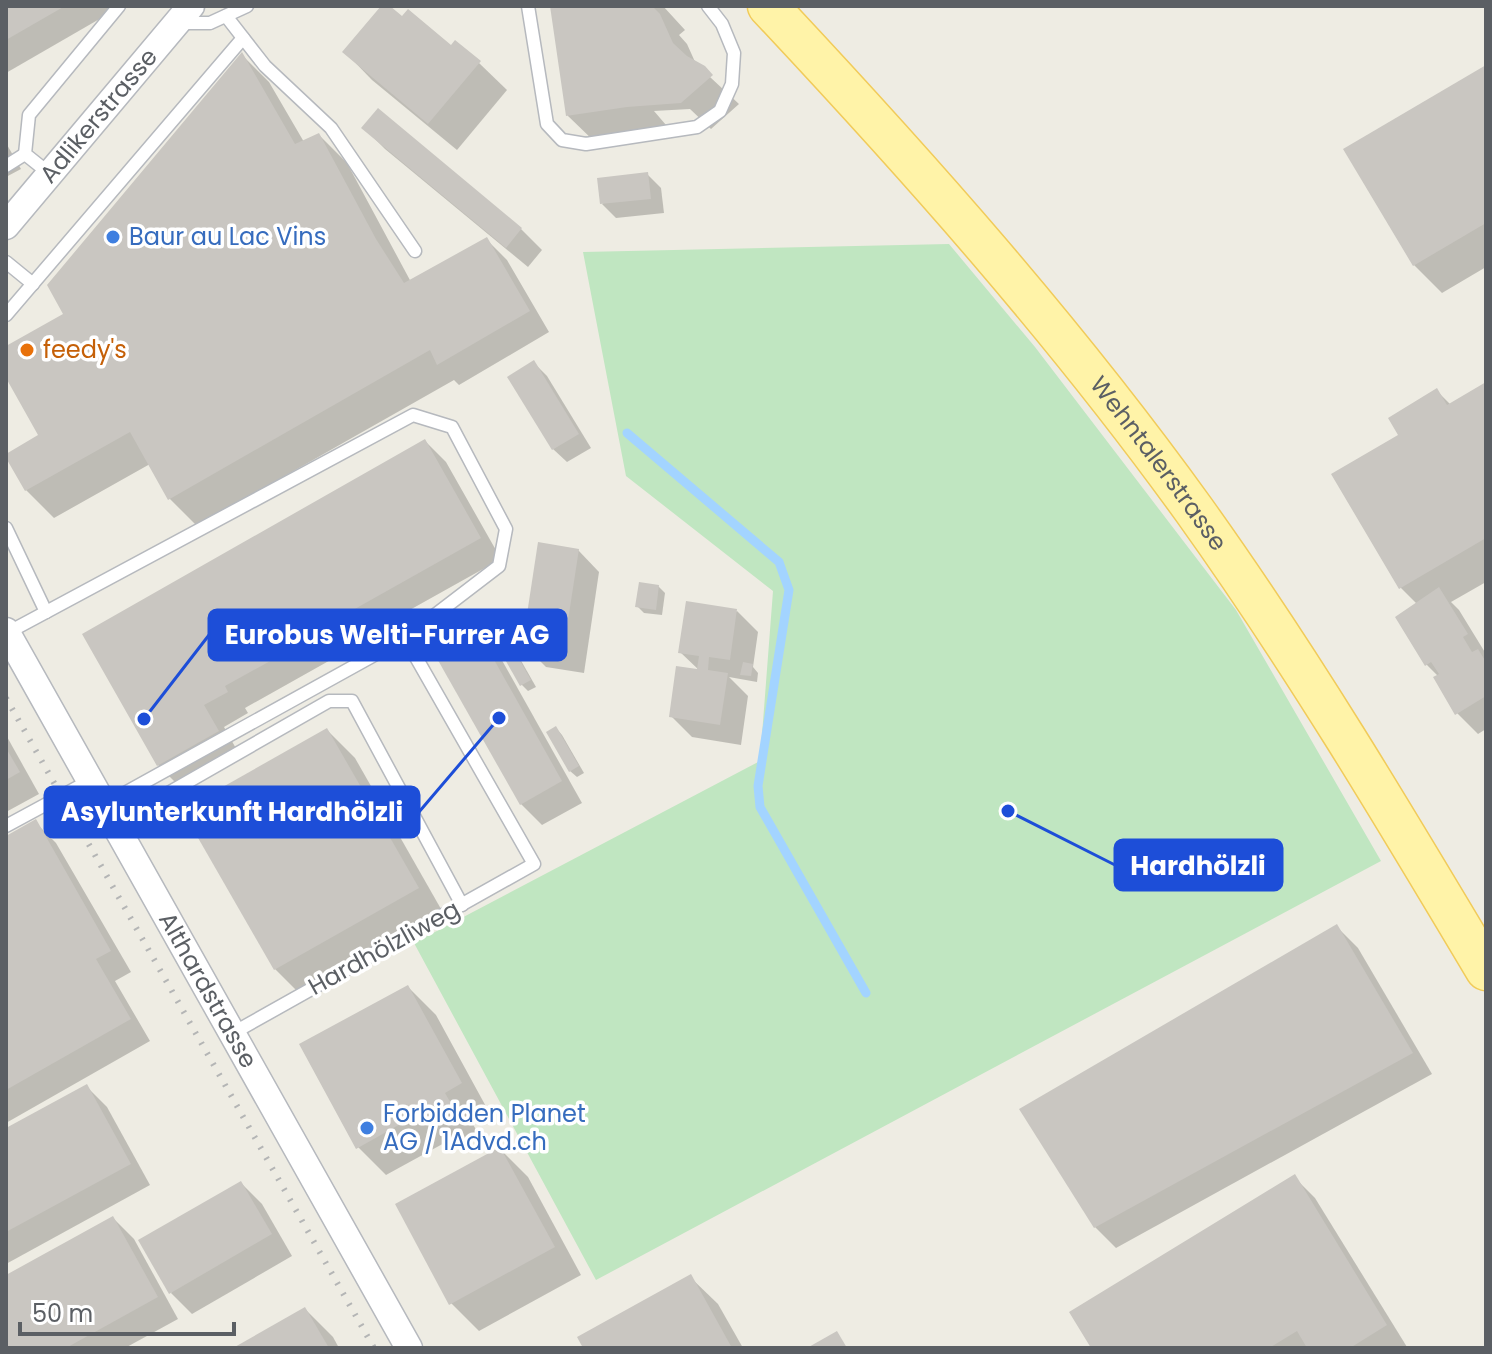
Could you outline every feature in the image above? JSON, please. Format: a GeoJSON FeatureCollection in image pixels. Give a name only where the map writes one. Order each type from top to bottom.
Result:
{"type":"FeatureCollection","features":[{"type":"Feature","properties":{"kind":"main road","name":"Wehntalerstrasse"},"geometry":{"type":"LineString","coordinates":[[768,6],[888,134],[1006,269],[1102,388],[1193,510],[1257,601],[1380,793],[1486,970]]}},
{"type":"Feature","properties":{"kind":"street","name":"Adlikerstrasse"},"geometry":{"type":"LineString","coordinates":[[6,226],[184,15]]}},
{"type":"Feature","properties":{"kind":"street","name":"Althardstrasse"},"geometry":{"type":"LineString","coordinates":[[6,632],[409,1348]]}},
{"type":"Feature","properties":{"kind":"lane"},"geometry":{"type":"LineString","coordinates":[[25,154],[29,115],[119,6]]}},
{"type":"Feature","properties":{"kind":"lane"},"geometry":{"type":"LineString","coordinates":[[184,15],[210,23],[247,6]]}},
{"type":"Feature","properties":{"kind":"lane"},"geometry":{"type":"LineString","coordinates":[[528,6],[547,124],[562,140],[586,144],[697,127],[720,111],[732,84],[734,53],[722,24],[708,6]]}},
{"type":"Feature","properties":{"kind":"lane"},"geometry":{"type":"LineString","coordinates":[[226,16],[265,66],[331,128],[415,251]]}},
{"type":"Feature","properties":{"kind":"lane"},"geometry":{"type":"LineString","coordinates":[[6,315],[243,38]]}},
{"type":"Feature","properties":{"kind":"lane"},"geometry":{"type":"LineString","coordinates":[[6,166],[25,154]]}},
{"type":"Feature","properties":{"kind":"lane"},"geometry":{"type":"LineString","coordinates":[[25,154],[50,174]]}},
{"type":"Feature","properties":{"kind":"lane"},"geometry":{"type":"LineString","coordinates":[[6,262],[33,284]]}},
{"type":"Feature","properties":{"kind":"lane"},"geometry":{"type":"LineString","coordinates":[[6,632],[413,415],[452,427],[506,529],[499,566],[405,638],[110,814]]}},
{"type":"Feature","properties":{"kind":"lane"},"geometry":{"type":"LineString","coordinates":[[6,528],[46,612]]}},
{"type":"Feature","properties":{"kind":"lane","name":"Hardhölzliweg"},"geometry":{"type":"LineString","coordinates":[[233,1033],[534,864],[405,638]]}},
{"type":"Feature","properties":{"kind":"lane"},"geometry":{"type":"LineString","coordinates":[[110,814],[329,701],[352,701],[462,905]]}},
{"type":"Feature","properties":{"kind":"lane"},"geometry":{"type":"LineString","coordinates":[[6,826],[91,780]]}},
{"type":"Feature","properties":{"kind":"green space"},"geometry":{"type":"Polygon","coordinates":[[[949,244],[1035,347],[1236,610],[1381,861],[596,1280],[414,943],[760,761],[773,591],[626,476],[583,252],[949,244]]]}},
{"type":"Feature","properties":{"kind":"building"},"geometry":{"type":"Polygon","coordinates":[[[6,6],[65,6],[6,40],[6,6]]]}},
{"type":"Feature","properties":{"kind":"building"},"geometry":{"type":"Polygon","coordinates":[[[381,6],[390,6],[402,16],[408,9],[451,45],[455,40],[481,61],[428,124],[342,52],[381,6]]]}},
{"type":"Feature","properties":{"kind":"building"},"geometry":{"type":"Polygon","coordinates":[[[550,6],[652,6],[660,14],[673,43],[713,75],[681,103],[566,116],[550,6]]]}},
{"type":"Feature","properties":{"kind":"building"},"geometry":{"type":"Polygon","coordinates":[[[242,52],[295,144],[319,133],[376,239],[404,283],[487,237],[530,311],[437,365],[430,350],[168,500],[130,432],[25,491],[6,454],[38,435],[6,378],[6,346],[63,314],[47,285],[242,52]]]}},
{"type":"Feature","properties":{"kind":"building"},"geometry":{"type":"Polygon","coordinates":[[[1486,65],[1486,223],[1413,266],[1343,149],[1486,65]]]}},
{"type":"Feature","properties":{"kind":"building"},"geometry":{"type":"Polygon","coordinates":[[[378,108],[522,228],[506,248],[361,128],[378,108]]]}},
{"type":"Feature","properties":{"kind":"building"},"geometry":{"type":"Polygon","coordinates":[[[648,172],[651,199],[600,204],[597,178],[648,172]]]}},
{"type":"Feature","properties":{"kind":"building"},"geometry":{"type":"Polygon","coordinates":[[[534,360],[579,434],[552,450],[507,377],[534,360]]]}},
{"type":"Feature","properties":{"kind":"building"},"geometry":{"type":"Polygon","coordinates":[[[1486,382],[1486,538],[1399,589],[1331,474],[1398,435],[1388,418],[1437,388],[1447,405],[1486,382]]]}},
{"type":"Feature","properties":{"kind":"building"},"geometry":{"type":"Polygon","coordinates":[[[425,439],[481,538],[337,619],[339,623],[225,686],[228,692],[204,705],[219,731],[157,766],[82,634],[425,439]]]}},
{"type":"Feature","properties":{"kind":"building"},"geometry":{"type":"Polygon","coordinates":[[[538,542],[579,549],[563,653],[522,647],[538,542]]]}},
{"type":"Feature","properties":{"kind":"building"},"geometry":{"type":"Polygon","coordinates":[[[639,582],[659,585],[656,610],[635,607],[639,582]]]}},
{"type":"Feature","properties":{"kind":"building"},"geometry":{"type":"Polygon","coordinates":[[[1439,587],[1468,634],[1463,637],[1472,652],[1478,649],[1486,662],[1486,696],[1455,715],[1433,677],[1439,674],[1431,662],[1425,666],[1395,617],[1439,587]]]}},
{"type":"Feature","properties":{"kind":"building"},"geometry":{"type":"Polygon","coordinates":[[[686,601],[737,609],[730,660],[709,657],[708,670],[728,673],[720,725],[669,717],[676,666],[697,669],[699,656],[678,653],[686,601]]]}},
{"type":"Feature","properties":{"kind":"building"},"geometry":{"type":"Polygon","coordinates":[[[497,620],[531,680],[520,686],[486,626],[497,620]]]}},
{"type":"Feature","properties":{"kind":"building"},"geometry":{"type":"Polygon","coordinates":[[[478,631],[562,781],[520,805],[435,655],[478,631]]]}},
{"type":"Feature","properties":{"kind":"building"},"geometry":{"type":"Polygon","coordinates":[[[743,662],[753,664],[751,676],[740,675],[743,662]]]}},
{"type":"Feature","properties":{"kind":"building"},"geometry":{"type":"Polygon","coordinates":[[[556,726],[579,766],[569,772],[546,732],[556,726]]]}},
{"type":"Feature","properties":{"kind":"building"},"geometry":{"type":"Polygon","coordinates":[[[327,728],[419,888],[274,970],[182,810],[327,728]]]}},
{"type":"Feature","properties":{"kind":"building"},"geometry":{"type":"Polygon","coordinates":[[[6,748],[20,772],[6,780],[6,748]]]}},
{"type":"Feature","properties":{"kind":"building"},"geometry":{"type":"Polygon","coordinates":[[[36,819],[111,951],[96,959],[131,1019],[6,1090],[6,836],[36,819]]]}},
{"type":"Feature","properties":{"kind":"building"},"geometry":{"type":"Polygon","coordinates":[[[1337,924],[1413,1053],[1094,1228],[1019,1109],[1337,924]]]}},
{"type":"Feature","properties":{"kind":"building"},"geometry":{"type":"Polygon","coordinates":[[[408,985],[462,1083],[445,1093],[452,1105],[424,1120],[420,1113],[356,1149],[299,1044],[408,985]]]}},
{"type":"Feature","properties":{"kind":"building"},"geometry":{"type":"Polygon","coordinates":[[[87,1084],[131,1164],[6,1232],[6,1128],[87,1084]]]}},
{"type":"Feature","properties":{"kind":"building"},"geometry":{"type":"Polygon","coordinates":[[[500,1147],[555,1247],[449,1305],[395,1204],[500,1147]]]}},
{"type":"Feature","properties":{"kind":"building"},"geometry":{"type":"Polygon","coordinates":[[[1295,1174],[1387,1325],[1350,1348],[1307,1348],[1297,1331],[1269,1348],[1091,1348],[1069,1312],[1295,1174]]]}},
{"type":"Feature","properties":{"kind":"building"},"geometry":{"type":"Polygon","coordinates":[[[241,1181],[272,1234],[169,1294],[138,1240],[241,1181]]]}},
{"type":"Feature","properties":{"kind":"building"},"geometry":{"type":"Polygon","coordinates":[[[113,1216],[158,1297],[66,1348],[6,1348],[6,1275],[113,1216]]]}},
{"type":"Feature","properties":{"kind":"building"},"geometry":{"type":"Polygon","coordinates":[[[691,1274],[732,1348],[583,1348],[577,1337],[691,1274]]]}},
{"type":"Feature","properties":{"kind":"building"},"geometry":{"type":"Polygon","coordinates":[[[305,1307],[329,1348],[233,1348],[305,1307]]]}},
{"type":"Feature","properties":{"kind":"building"},"geometry":{"type":"Polygon","coordinates":[[[837,1331],[847,1348],[807,1348],[837,1331]]]}},
{"type":"Feature","properties":{"kind":"waterway"},"geometry":{"type":"LineString","coordinates":[[627,433],[779,562],[789,590],[758,786],[760,807],[866,993]]}},
{"type":"Feature","properties":{"kind":"railway"},"geometry":{"type":"LineString","coordinates":[[6,698],[374,1348]]}},
{"type":"Feature","properties":{"kind":"place","name":"Baur au Lac Vins"},"geometry":{"type":"Point","coordinates":[113,237]}},
{"type":"Feature","properties":{"kind":"place","name":"feedy's"},"geometry":{"type":"Point","coordinates":[27,350]}},
{"type":"Feature","properties":{"kind":"place","name":"Asylunterkunft Hardhölzli"},"geometry":{"type":"Point","coordinates":[499,718]}},
{"type":"Feature","properties":{"kind":"place","name":"Eurobus Welti-Furrer AG"},"geometry":{"type":"Point","coordinates":[144,719]}},
{"type":"Feature","properties":{"kind":"place","name":"Hardhölzli"},"geometry":{"type":"Point","coordinates":[1008,811]}},
{"type":"Feature","properties":{"kind":"place","name":"Forbidden Planet AG / 1Advd.ch"},"geometry":{"type":"Point","coordinates":[367,1128]}}]}
